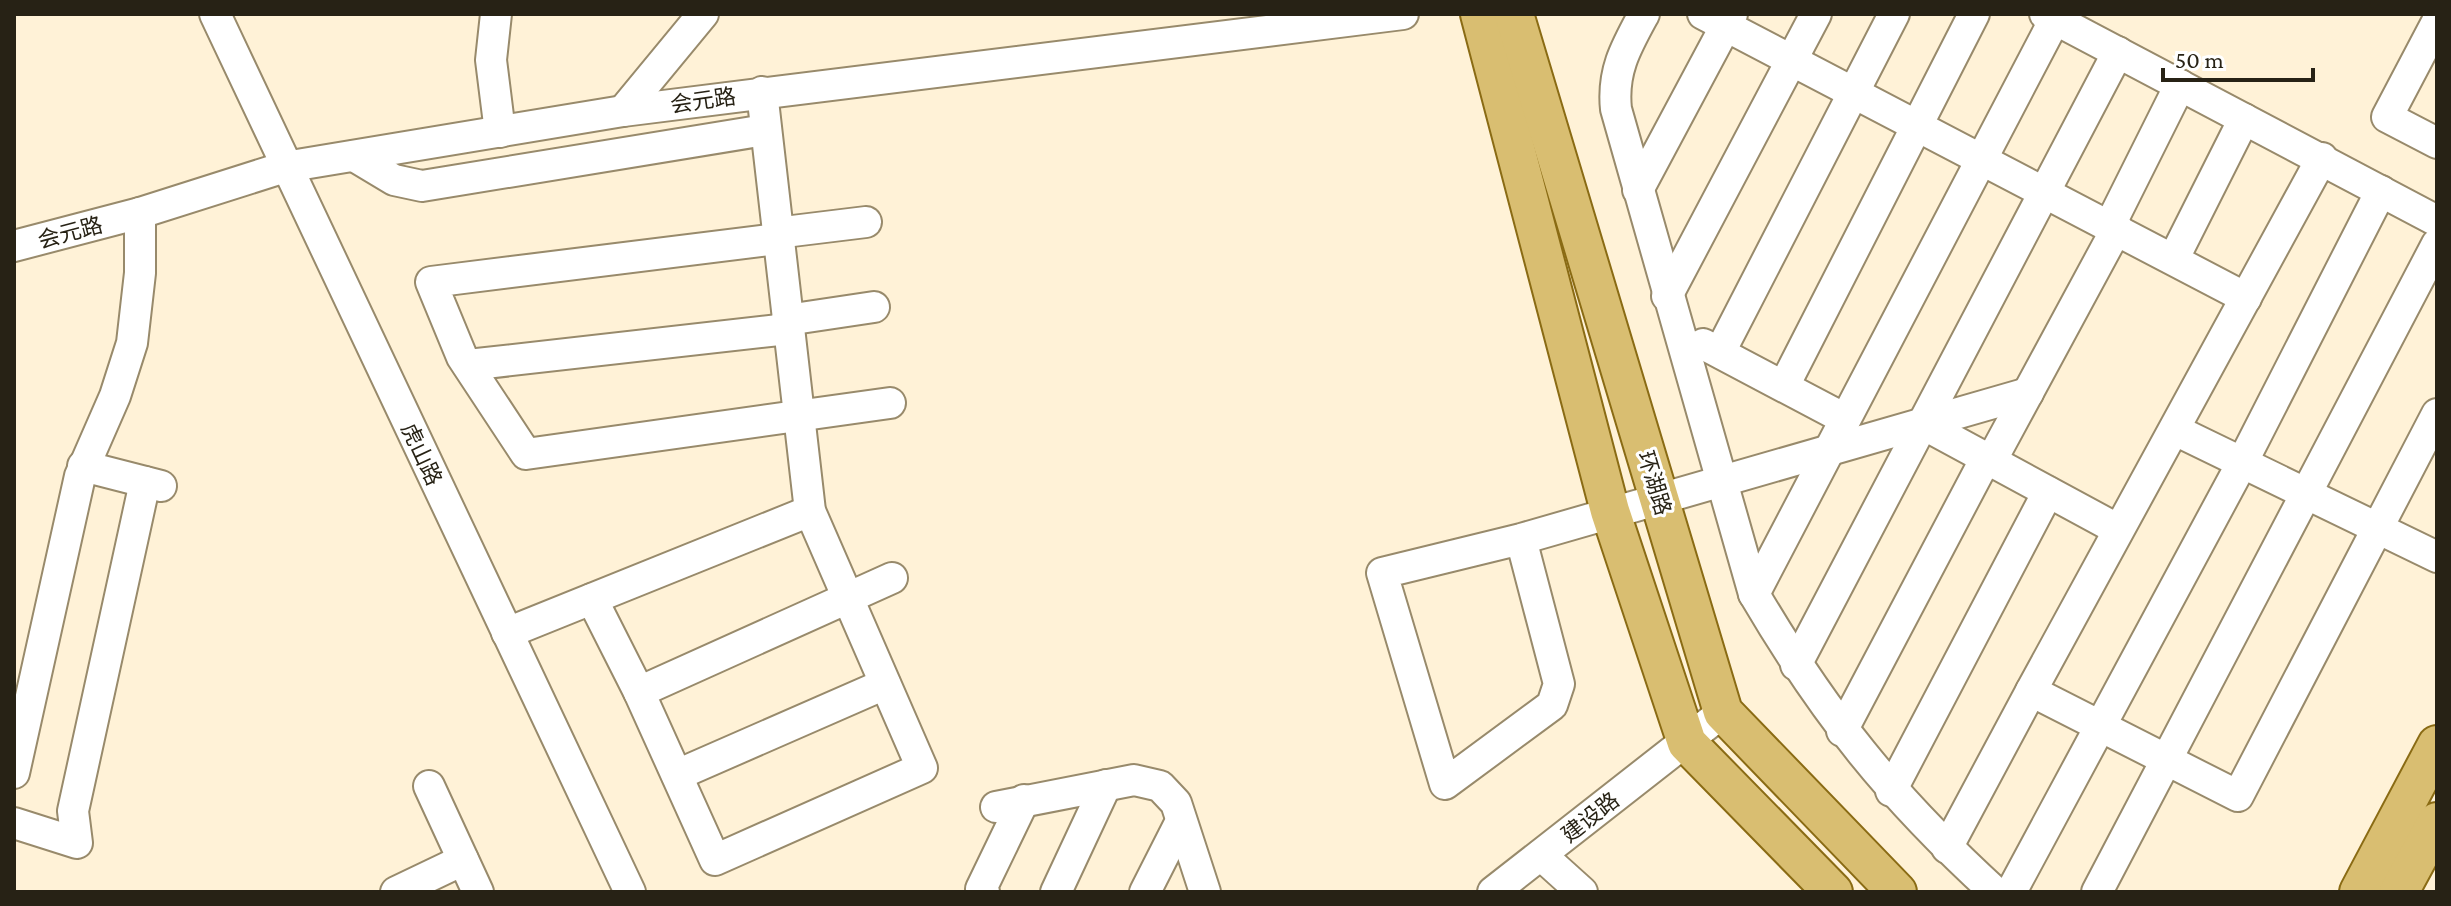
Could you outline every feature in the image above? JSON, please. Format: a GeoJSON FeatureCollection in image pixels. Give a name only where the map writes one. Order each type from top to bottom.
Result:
{"type":"FeatureCollection","features":[{"type":"Feature","properties":{"kind":"main road"},"geometry":{"type":"LineString","coordinates":[[1480,14],[1610,511],[1687,743],[1833,892]]}},
{"type":"Feature","properties":{"kind":"main road","name":"环湖路"},"geometry":{"type":"LineString","coordinates":[[1514,14],[1723,712],[1897,892]]}},
{"type":"Feature","properties":{"kind":"main road"},"geometry":{"type":"LineString","coordinates":[[2359,892],[2437,745]]}},
{"type":"Feature","properties":{"kind":"main road"},"geometry":{"type":"LineString","coordinates":[[2399,892],[2437,822]]}},
{"type":"Feature","properties":{"kind":"street","name":"虎山路"},"geometry":{"type":"LineString","coordinates":[[215,14],[630,892]]}},
{"type":"Feature","properties":{"kind":"street"},"geometry":{"type":"LineString","coordinates":[[496,14],[491,60],[500,132]]}},
{"type":"Feature","properties":{"kind":"street"},"geometry":{"type":"LineString","coordinates":[[623,111],[703,14]]}},
{"type":"Feature","properties":{"kind":"street","name":"会元路"},"geometry":{"type":"LineString","coordinates":[[14,246],[140,213],[285,167],[623,111],[1403,14]]}},
{"type":"Feature","properties":{"kind":"street"},"geometry":{"type":"LineString","coordinates":[[1644,14],[1619,61],[1615,76],[1616,109],[1676,331],[1754,594],[1796,665],[1842,731],[1891,791],[1995,892]]}},
{"type":"Feature","properties":{"kind":"street"},"geometry":{"type":"LineString","coordinates":[[1667,296],[1816,14]]}},
{"type":"Feature","properties":{"kind":"street"},"geometry":{"type":"LineString","coordinates":[[1720,352],[1894,14]]}},
{"type":"Feature","properties":{"kind":"street"},"geometry":{"type":"LineString","coordinates":[[1784,386],[1974,14]]}},
{"type":"Feature","properties":{"kind":"street"},"geometry":{"type":"LineString","coordinates":[[1754,594],[1982,158],[2050,16],[2437,221]]}},
{"type":"Feature","properties":{"kind":"street"},"geometry":{"type":"LineString","coordinates":[[1638,190],[1721,18],[1792,60],[2246,298]]}},
{"type":"Feature","properties":{"kind":"street"},"geometry":{"type":"LineString","coordinates":[[2437,22],[2387,117],[2437,143]]}},
{"type":"Feature","properties":{"kind":"street"},"geometry":{"type":"LineString","coordinates":[[1796,665],[2118,52]]}},
{"type":"Feature","properties":{"kind":"street"},"geometry":{"type":"LineString","coordinates":[[1842,731],[1988,459],[2028,393],[2180,85]]}},
{"type":"Feature","properties":{"kind":"street"},"geometry":{"type":"LineString","coordinates":[[592,599],[639,692],[715,860],[922,768],[810,511],[762,92]]}},
{"type":"Feature","properties":{"kind":"street"},"geometry":{"type":"LineString","coordinates":[[2174,258],[2244,119]]}},
{"type":"Feature","properties":{"kind":"street"},"geometry":{"type":"LineString","coordinates":[[354,156],[394,180],[422,186],[765,130]]}},
{"type":"Feature","properties":{"kind":"street"},"geometry":{"type":"LineString","coordinates":[[1947,848],[2117,529],[2175,430],[2322,158]]}},
{"type":"Feature","properties":{"kind":"street"},"geometry":{"type":"LineString","coordinates":[[2011,892],[2242,463],[2381,191]]}},
{"type":"Feature","properties":{"kind":"street"},"geometry":{"type":"LineString","coordinates":[[14,773],[83,466],[115,396],[132,343],[140,273],[140,213]]}},
{"type":"Feature","properties":{"kind":"street"},"geometry":{"type":"LineString","coordinates":[[866,222],[431,282],[468,365],[526,454],[890,403]]}},
{"type":"Feature","properties":{"kind":"street"},"geometry":{"type":"LineString","coordinates":[[2097,892],[2308,496],[2437,244]]}},
{"type":"Feature","properties":{"kind":"street"},"geometry":{"type":"LineString","coordinates":[[468,365],[788,325],[874,307]]}},
{"type":"Feature","properties":{"kind":"street"},"geometry":{"type":"LineString","coordinates":[[1676,331],[1845,419]]}},
{"type":"Feature","properties":{"kind":"street"},"geometry":{"type":"LineString","coordinates":[[1521,539],[1559,694],[1552,705],[1445,784],[1382,573],[1521,539],[2028,393]]}},
{"type":"Feature","properties":{"kind":"street"},"geometry":{"type":"LineString","coordinates":[[2031,691],[2238,796],[2437,414]]}},
{"type":"Feature","properties":{"kind":"street"},"geometry":{"type":"LineString","coordinates":[[1923,424],[2117,529]]}},
{"type":"Feature","properties":{"kind":"street"},"geometry":{"type":"LineString","coordinates":[[2175,430],[2437,557]]}},
{"type":"Feature","properties":{"kind":"street"},"geometry":{"type":"LineString","coordinates":[[14,823],[77,843],[73,811],[153,484],[83,466]]}},
{"type":"Feature","properties":{"kind":"street"},"geometry":{"type":"LineString","coordinates":[[1891,791],[2048,492]]}},
{"type":"Feature","properties":{"kind":"street"},"geometry":{"type":"LineString","coordinates":[[507,633],[810,511]]}},
{"type":"Feature","properties":{"kind":"street"},"geometry":{"type":"LineString","coordinates":[[639,692],[892,578]]}},
{"type":"Feature","properties":{"kind":"street"},"geometry":{"type":"LineString","coordinates":[[677,775],[885,684]]}},
{"type":"Feature","properties":{"kind":"street","name":"建设路"},"geometry":{"type":"LineString","coordinates":[[1493,892],[1723,712]]}},
{"type":"Feature","properties":{"kind":"street"},"geometry":{"type":"LineString","coordinates":[[984,892],[981,889],[1010,804],[1134,780],[1160,786],[1172,796],[1205,892]]}},
{"type":"Feature","properties":{"kind":"street"},"geometry":{"type":"LineString","coordinates":[[1056,892],[1106,785]]}},
{"type":"Feature","properties":{"kind":"street"},"geometry":{"type":"LineString","coordinates":[[429,786],[478,892]]}},
{"type":"Feature","properties":{"kind":"street"},"geometry":{"type":"LineString","coordinates":[[1145,892],[1180,823]]}},
{"type":"Feature","properties":{"kind":"street"},"geometry":{"type":"LineString","coordinates":[[1541,855],[1582,892]]}},
{"type":"Feature","properties":{"kind":"street"},"geometry":{"type":"LineString","coordinates":[[396,892],[463,860]]}}]}
